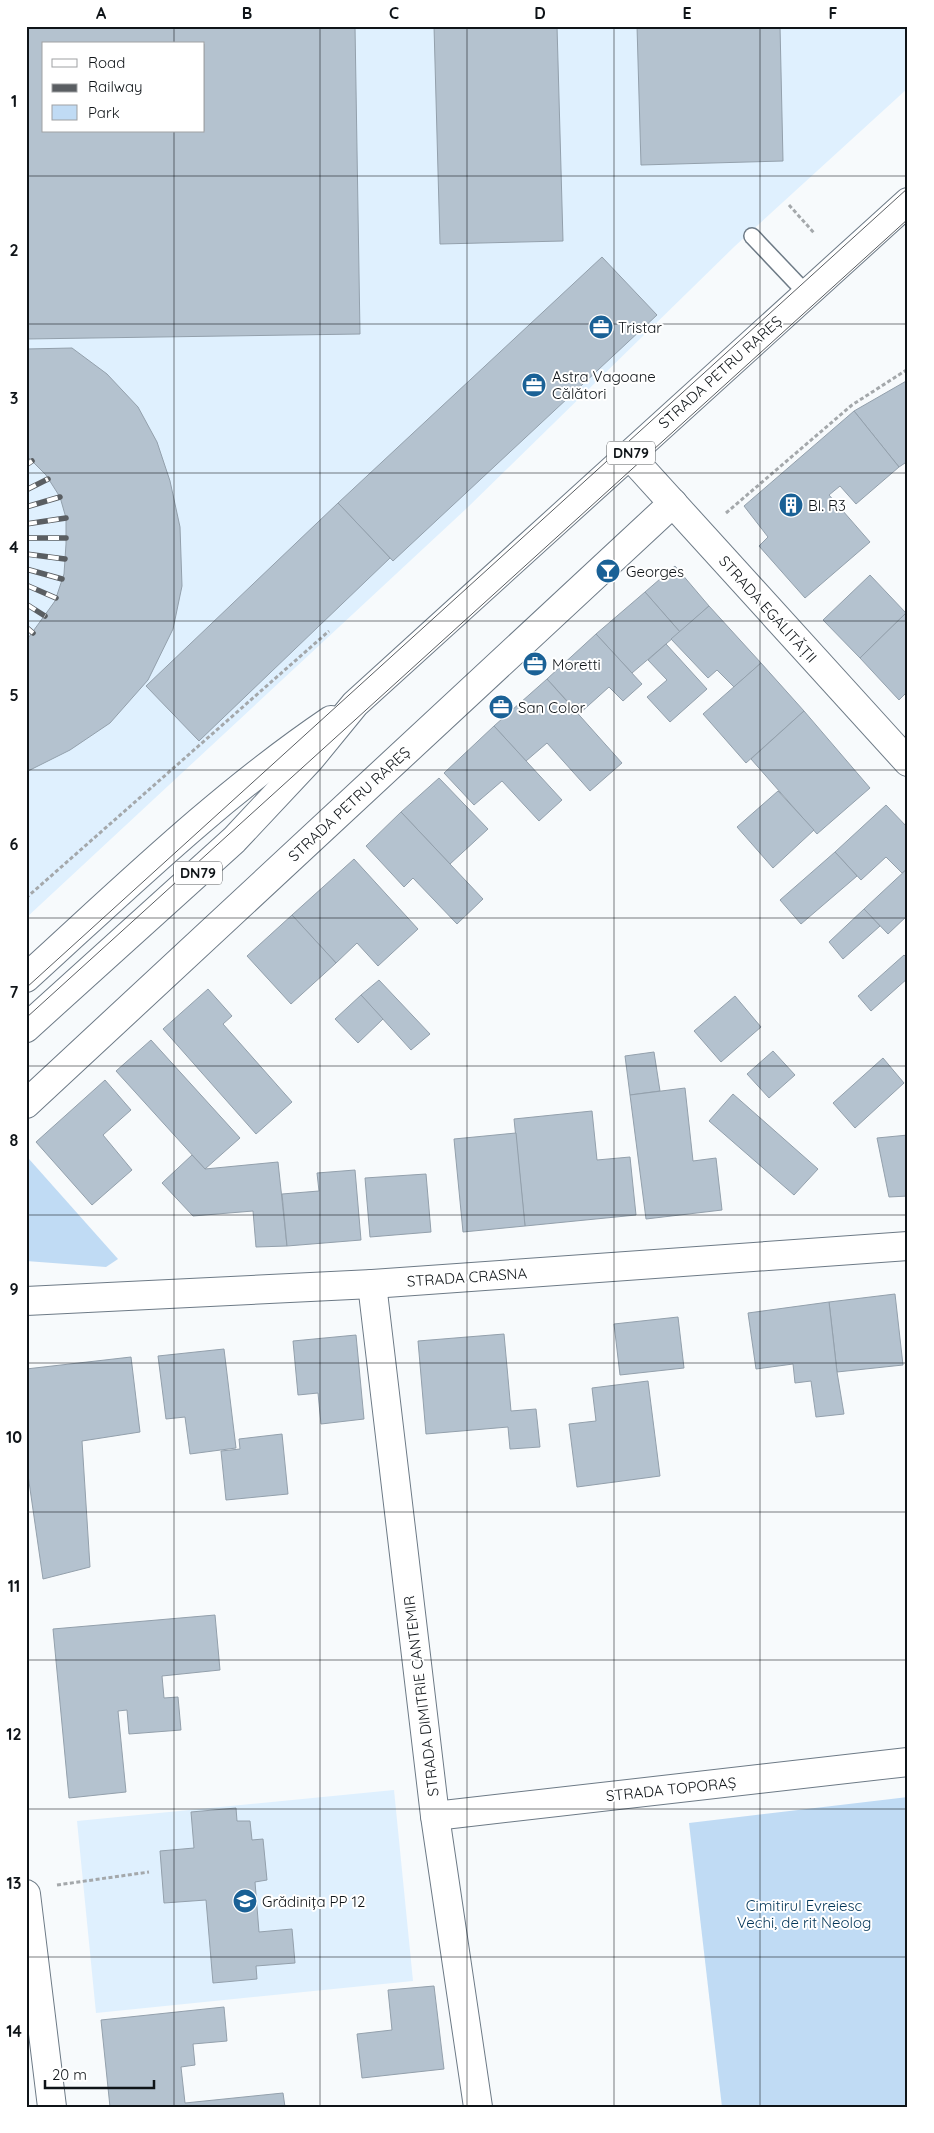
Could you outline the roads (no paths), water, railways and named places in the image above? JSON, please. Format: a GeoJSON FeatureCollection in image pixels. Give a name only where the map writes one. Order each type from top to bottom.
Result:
{"type":"FeatureCollection","features":[{"type":"Feature","properties":{"kind":"street","name":"STRADA PETRU RAREȘ"},"geometry":{"type":"LineString","coordinates":[[26,978],[242,784],[355,704],[908,202]]}},
{"type":"Feature","properties":{"kind":"street","name":"STRADA EGALITĂȚII"},"geometry":{"type":"LineString","coordinates":[[629,455],[908,762]]}},
{"type":"Feature","properties":{"kind":"street","name":"STRADA PETRU RAREȘ"},"geometry":{"type":"LineString","coordinates":[[26,1104],[673,503]]}},
{"type":"Feature","properties":{"kind":"street","name":"STRADA PETRU RAREȘ"},"geometry":{"type":"LineString","coordinates":[[26,1028],[234,840],[310,759],[355,704]]}},
{"type":"Feature","properties":{"kind":"street","name":"STRADA CRASNA"},"geometry":{"type":"LineString","coordinates":[[26,1301],[372,1284],[908,1246]]}},
{"type":"Feature","properties":{"kind":"street","name":"STRADA DIMITRIE CANTEMIR"},"geometry":{"type":"LineString","coordinates":[[372,1284],[435,1816],[478,2107]]}},
{"type":"Feature","properties":{"kind":"street","name":"STRADA TOPORAȘ"},"geometry":{"type":"LineString","coordinates":[[435,1816],[908,1762]]}},
{"type":"Feature","properties":{"kind":"street"},"geometry":{"type":"LineString","coordinates":[[26,1894],[36,2060],[52,2107]]}},
{"type":"Feature","properties":{"kind":"lane"},"geometry":{"type":"LineString","coordinates":[[752,236],[806,293]]}},
{"type":"Feature","properties":{"kind":"tram line"},"geometry":{"type":"LineString","coordinates":[[26,988],[908,188]]}},
{"type":"Feature","properties":{"kind":"tram line"},"geometry":{"type":"LineString","coordinates":[[26,1018],[908,219]]}},
{"type":"Feature","properties":{"kind":"railway"},"geometry":{"type":"LineString","coordinates":[[26,465],[32,461]]}},
{"type":"Feature","properties":{"kind":"railway"},"geometry":{"type":"LineString","coordinates":[[26,490],[48,479]]}},
{"type":"Feature","properties":{"kind":"railway"},"geometry":{"type":"LineString","coordinates":[[26,507],[60,497]]}},
{"type":"Feature","properties":{"kind":"railway"},"geometry":{"type":"LineString","coordinates":[[26,524],[66,518]]}},
{"type":"Feature","properties":{"kind":"railway"},"geometry":{"type":"LineString","coordinates":[[26,538],[66,538]]}},
{"type":"Feature","properties":{"kind":"railway"},"geometry":{"type":"LineString","coordinates":[[26,554],[65,559]]}},
{"type":"Feature","properties":{"kind":"railway"},"geometry":{"type":"LineString","coordinates":[[26,569],[62,579]]}},
{"type":"Feature","properties":{"kind":"railway"},"geometry":{"type":"LineString","coordinates":[[26,585],[56,598]]}},
{"type":"Feature","properties":{"kind":"railway"},"geometry":{"type":"LineString","coordinates":[[26,604],[45,616]]}},
{"type":"Feature","properties":{"kind":"railway"},"geometry":{"type":"LineString","coordinates":[[26,627],[33,633]]}},
{"type":"Feature","properties":{"kind":"place","name":"Tristar"},"geometry":{"type":"Point","coordinates":[601,327]}},
{"type":"Feature","properties":{"kind":"place","name":"Astra Vagoane Călători"},"geometry":{"type":"Point","coordinates":[534,385]}},
{"type":"Feature","properties":{"kind":"place","name":"Bl. R3"},"geometry":{"type":"Point","coordinates":[791,505]}},
{"type":"Feature","properties":{"kind":"place","name":"Georges"},"geometry":{"type":"Point","coordinates":[608,571]}},
{"type":"Feature","properties":{"kind":"place","name":"Moretti"},"geometry":{"type":"Point","coordinates":[535,664]}},
{"type":"Feature","properties":{"kind":"place","name":"San Color"},"geometry":{"type":"Point","coordinates":[501,707]}},
{"type":"Feature","properties":{"kind":"place","name":"Grădinița PP 12"},"geometry":{"type":"Point","coordinates":[245,1901]}},
{"type":"Feature","properties":{"kind":"park label","name":"Cimitirul Evreiesc Vechi, de rit Neolog"},"geometry":{"type":"Point","coordinates":[804,1914]}}]}
